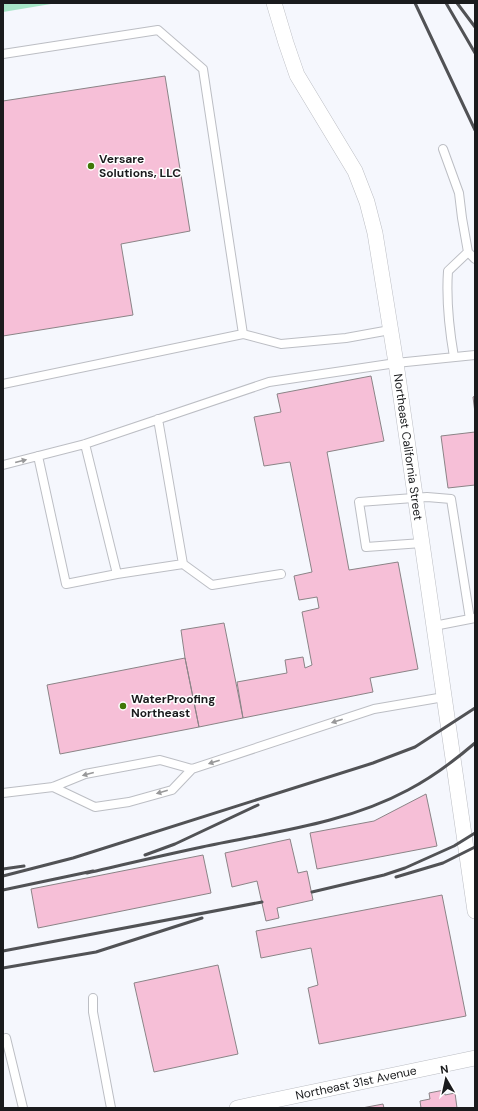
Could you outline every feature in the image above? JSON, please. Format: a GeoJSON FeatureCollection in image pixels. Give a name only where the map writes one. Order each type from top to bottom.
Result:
{"type":"FeatureCollection","features":[{"type":"Feature","properties":{"kind":"street","name":"Northeast California Street"},"geometry":{"type":"LineString","coordinates":[[274,3],[297,75],[355,171],[367,202],[375,233],[416,498],[475,911]]}},
{"type":"Feature","properties":{"kind":"street","name":"Northeast 31st Avenue"},"geometry":{"type":"LineString","coordinates":[[237,1108],[475,1058]]}},
{"type":"Feature","properties":{"kind":"lane"},"geometry":{"type":"LineString","coordinates":[[3,54],[158,30],[203,69],[243,334]]}},
{"type":"Feature","properties":{"kind":"lane"},"geometry":{"type":"LineString","coordinates":[[443,149],[459,193],[468,252],[475,259]]}},
{"type":"Feature","properties":{"kind":"lane"},"geometry":{"type":"LineString","coordinates":[[454,357],[448,323],[448,271],[468,252]]}},
{"type":"Feature","properties":{"kind":"lane"},"geometry":{"type":"LineString","coordinates":[[3,384],[243,334],[281,344],[346,338],[390,330]]}},
{"type":"Feature","properties":{"kind":"lane"},"geometry":{"type":"LineString","coordinates":[[3,465],[86,444],[269,382],[396,363],[475,355]]}},
{"type":"Feature","properties":{"kind":"lane"},"geometry":{"type":"LineString","coordinates":[[158,419],[183,564],[212,585],[281,574]]}},
{"type":"Feature","properties":{"kind":"lane"},"geometry":{"type":"LineString","coordinates":[[86,444],[117,574]]}},
{"type":"Feature","properties":{"kind":"lane"},"geometry":{"type":"LineString","coordinates":[[38,456],[66,584],[117,574],[183,564]]}},
{"type":"Feature","properties":{"kind":"lane"},"geometry":{"type":"LineString","coordinates":[[422,542],[366,547],[359,502],[427,497],[451,499],[473,618],[434,626]]}},
{"type":"Feature","properties":{"kind":"lane"},"geometry":{"type":"LineString","coordinates":[[53,787],[95,807],[129,802],[172,790],[192,769],[374,709],[444,697]]}},
{"type":"Feature","properties":{"kind":"lane"},"geometry":{"type":"LineString","coordinates":[[3,793],[53,787],[85,774],[160,760],[192,769]]}},
{"type":"Feature","properties":{"kind":"lane"},"geometry":{"type":"LineString","coordinates":[[93,998],[93,1012],[106,1089],[111,1108]]}},
{"type":"Feature","properties":{"kind":"lane"},"geometry":{"type":"LineString","coordinates":[[6,1038],[23,1108]]}},
{"type":"Feature","properties":{"kind":"green space"},"geometry":{"type":"Polygon","coordinates":[[[3,3],[57,3],[3,12],[3,3]]]}},
{"type":"Feature","properties":{"kind":"building","name":"Versare Solutions, LLC"},"geometry":{"type":"Polygon","coordinates":[[[165,76],[190,231],[121,244],[133,315],[3,336],[3,101],[165,76]]]}},
{"type":"Feature","properties":{"kind":"building"},"geometry":{"type":"Polygon","coordinates":[[[371,376],[384,441],[327,452],[349,570],[398,562],[418,669],[370,678],[373,692],[243,718],[237,682],[287,673],[285,660],[303,657],[305,668],[312,665],[302,612],[319,608],[317,597],[299,600],[294,576],[312,572],[290,462],[264,466],[254,417],[281,412],[277,394],[371,376]]]}},
{"type":"Feature","properties":{"kind":"building"},"geometry":{"type":"Polygon","coordinates":[[[475,396],[475,413],[473,397],[475,396]]]}},
{"type":"Feature","properties":{"kind":"building"},"geometry":{"type":"Polygon","coordinates":[[[475,432],[475,485],[448,488],[441,436],[475,432]]]}},
{"type":"Feature","properties":{"kind":"building"},"geometry":{"type":"Polygon","coordinates":[[[224,623],[243,718],[199,727],[181,630],[224,623]]]}},
{"type":"Feature","properties":{"kind":"building","name":"WaterProofing Northeast"},"geometry":{"type":"Polygon","coordinates":[[[185,658],[199,727],[60,754],[47,685],[185,658]]]}},
{"type":"Feature","properties":{"kind":"building"},"geometry":{"type":"Polygon","coordinates":[[[426,794],[437,846],[317,869],[310,833],[374,821],[426,794]]]}},
{"type":"Feature","properties":{"kind":"building"},"geometry":{"type":"Polygon","coordinates":[[[290,839],[298,873],[307,871],[313,900],[277,908],[279,918],[266,921],[257,881],[232,887],[225,853],[290,839]]]}},
{"type":"Feature","properties":{"kind":"building"},"geometry":{"type":"Polygon","coordinates":[[[203,855],[211,893],[38,928],[31,889],[203,855]]]}},
{"type":"Feature","properties":{"kind":"building"},"geometry":{"type":"Polygon","coordinates":[[[442,895],[466,1016],[319,1044],[308,988],[318,985],[311,948],[261,958],[256,931],[442,895]]]}},
{"type":"Feature","properties":{"kind":"building"},"geometry":{"type":"Polygon","coordinates":[[[218,965],[238,1054],[154,1072],[134,983],[218,965]]]}},
{"type":"Feature","properties":{"kind":"building"},"geometry":{"type":"Polygon","coordinates":[[[444,1090],[445,1095],[455,1093],[457,1108],[421,1108],[420,1101],[430,1099],[429,1093],[444,1090]]]}},
{"type":"Feature","properties":{"kind":"building"},"geometry":{"type":"Polygon","coordinates":[[[383,1104],[384,1108],[362,1108],[383,1104]]]}},
{"type":"Feature","properties":{"kind":"railway"},"geometry":{"type":"LineString","coordinates":[[415,3],[475,130]]}},
{"type":"Feature","properties":{"kind":"railway"},"geometry":{"type":"LineString","coordinates":[[446,3],[475,53]]}},
{"type":"Feature","properties":{"kind":"railway"},"geometry":{"type":"LineString","coordinates":[[457,3],[475,27]]}},
{"type":"Feature","properties":{"kind":"railway"},"geometry":{"type":"LineString","coordinates":[[3,876],[73,858],[373,763],[415,747],[475,708]]}},
{"type":"Feature","properties":{"kind":"railway"},"geometry":{"type":"LineString","coordinates":[[87,873],[188,850],[308,826],[359,811],[384,802],[426,780],[475,743]]}},
{"type":"Feature","properties":{"kind":"railway"},"geometry":{"type":"LineString","coordinates":[[145,855],[175,844],[258,805]]}},
{"type":"Feature","properties":{"kind":"railway"},"geometry":{"type":"LineString","coordinates":[[312,892],[384,875],[405,868],[454,846],[475,833]]}},
{"type":"Feature","properties":{"kind":"railway"},"geometry":{"type":"LineString","coordinates":[[396,877],[443,863],[475,847]]}},
{"type":"Feature","properties":{"kind":"railway"},"geometry":{"type":"LineString","coordinates":[[3,869],[24,866]]}},
{"type":"Feature","properties":{"kind":"railway"},"geometry":{"type":"LineString","coordinates":[[3,890],[93,871]]}},
{"type":"Feature","properties":{"kind":"railway"},"geometry":{"type":"LineString","coordinates":[[3,951],[262,902]]}},
{"type":"Feature","properties":{"kind":"railway"},"geometry":{"type":"LineString","coordinates":[[3,968],[96,952],[202,918]]}},
{"type":"Feature","properties":{"kind":"place","name":"Versare Solutions, LLC"},"geometry":{"type":"Point","coordinates":[91,166]}},
{"type":"Feature","properties":{"kind":"place","name":"WaterProofing Northeast"},"geometry":{"type":"Point","coordinates":[123,706]}}]}
